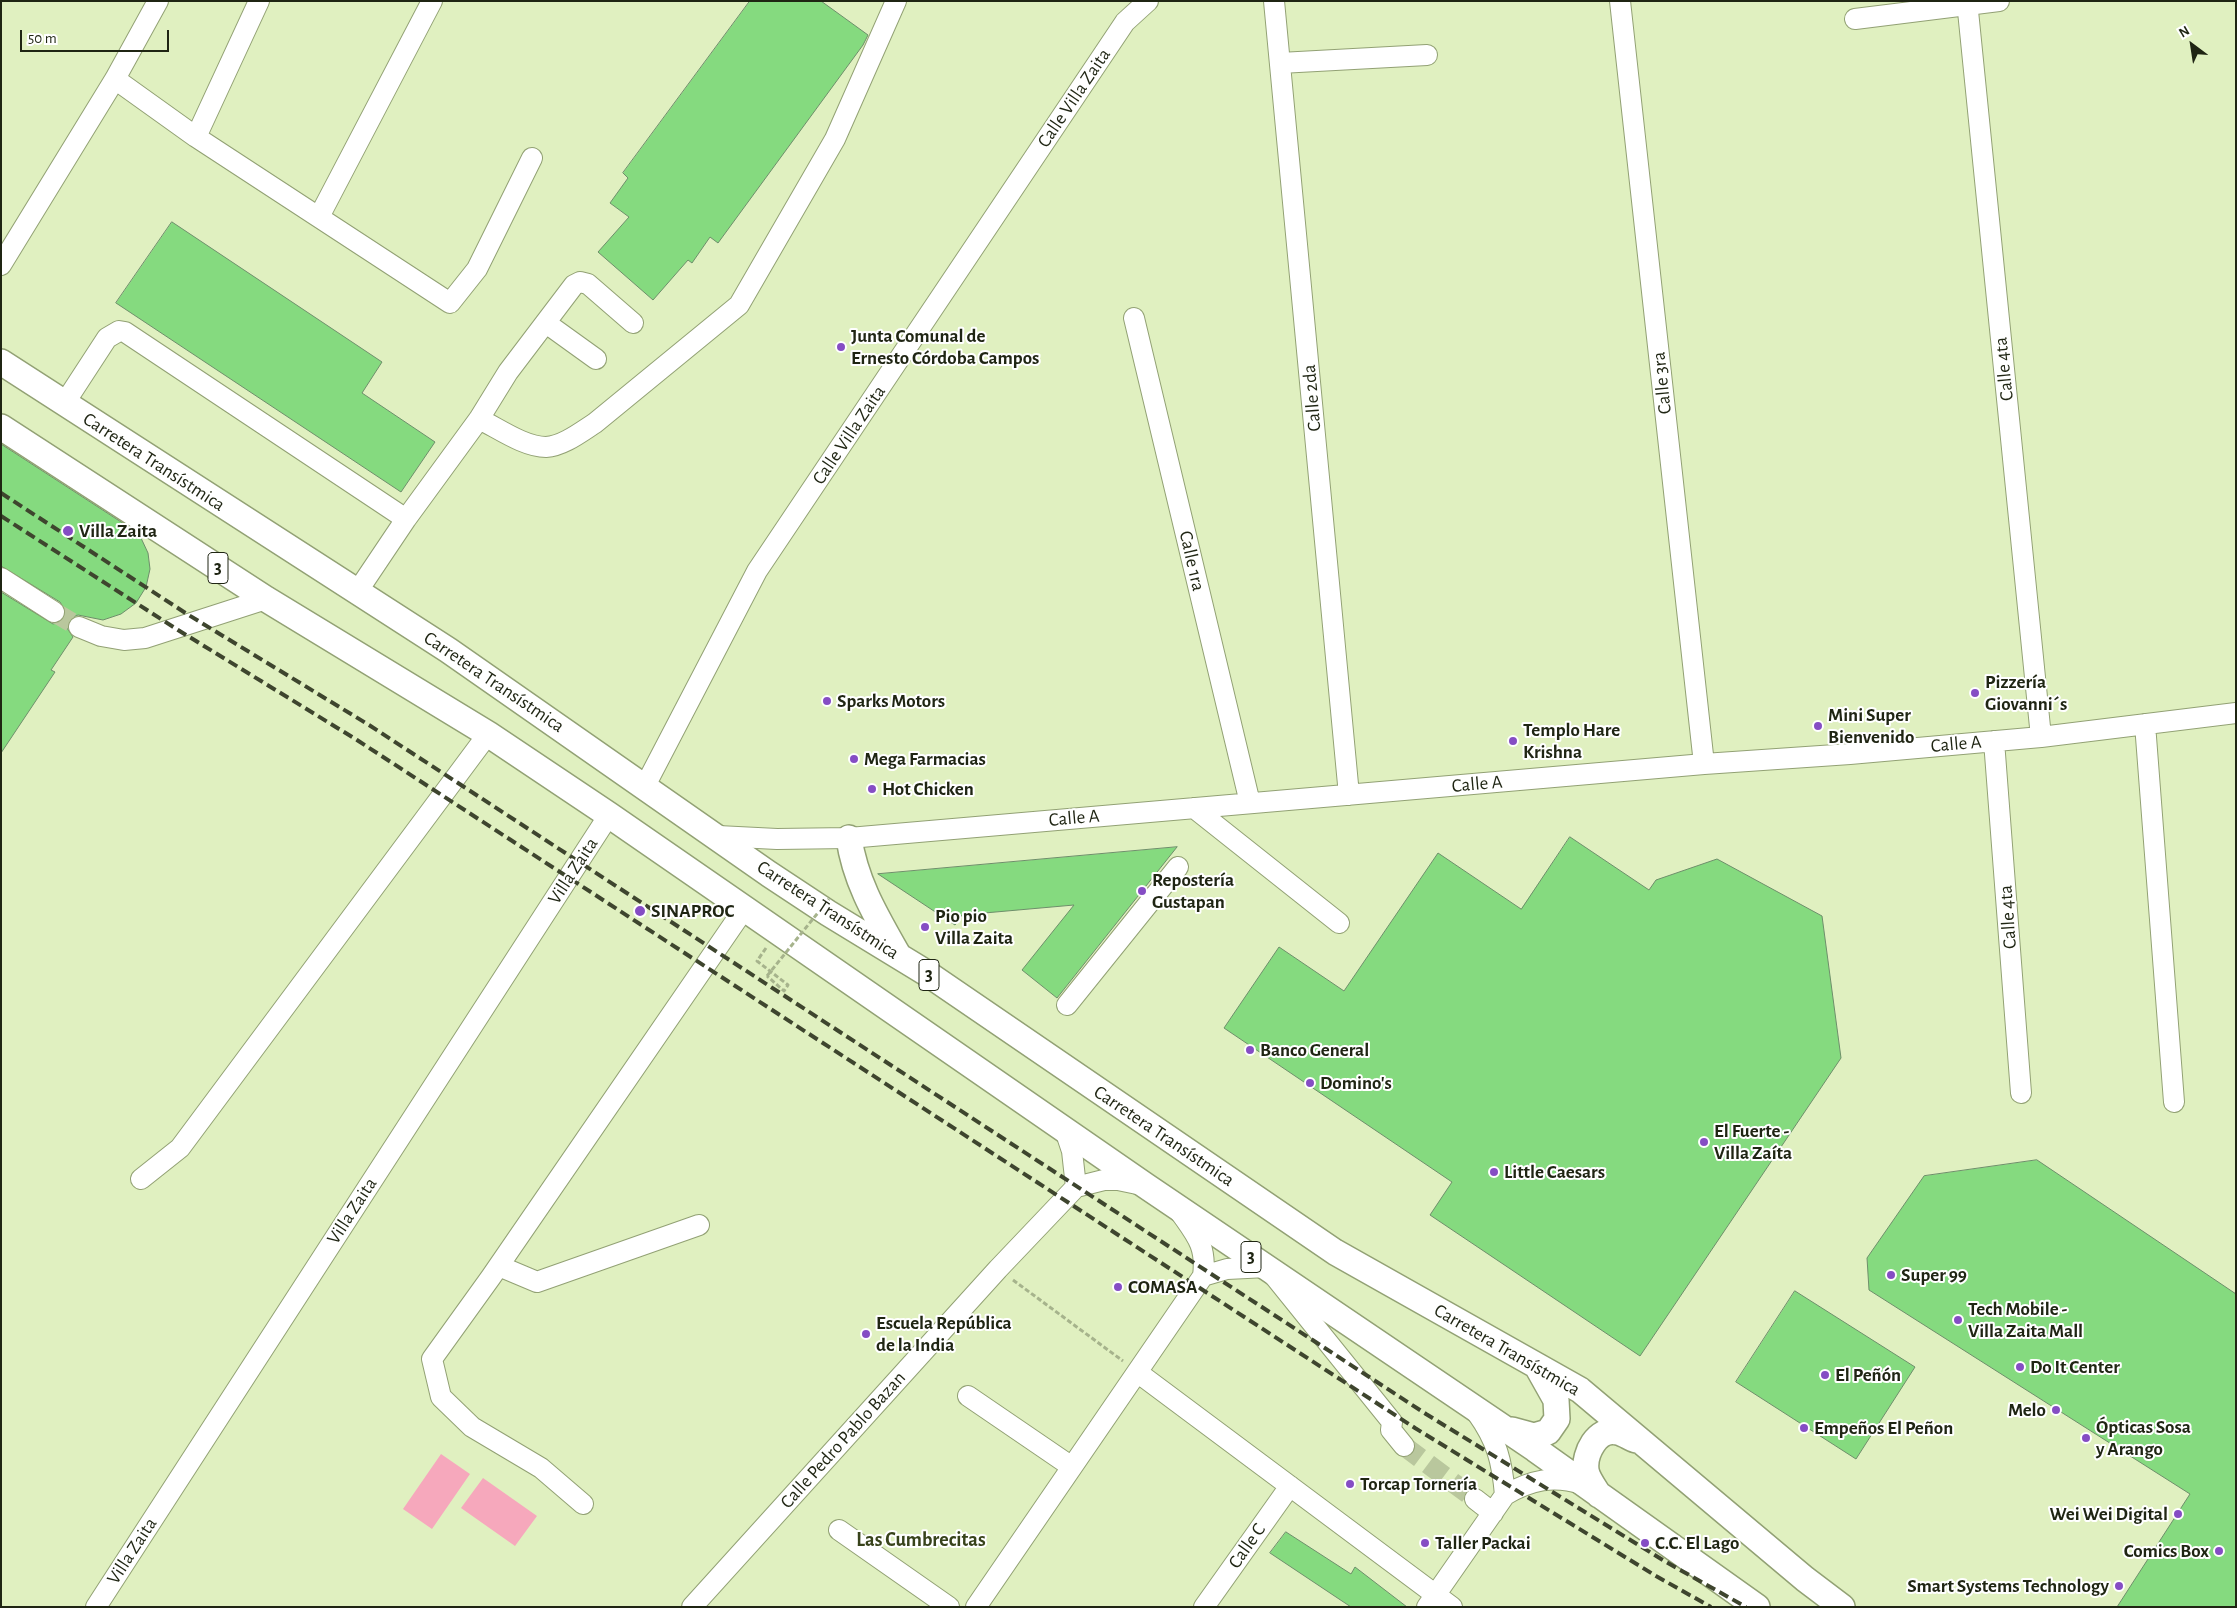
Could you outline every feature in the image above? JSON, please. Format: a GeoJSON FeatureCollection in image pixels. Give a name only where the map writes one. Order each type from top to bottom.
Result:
{"type":"FeatureCollection","features":[{"type":"Feature","properties":{"kind":"main road","name":"Carretera Transístmica"},"geometry":{"type":"LineString","coordinates":[[1,362],[448,650],[828,913],[898,955],[1335,1252],[1580,1390],[1804,1579],[1842,1607]]}},
{"type":"Feature","properties":{"kind":"main road","name":"3"},"geometry":{"type":"LineString","coordinates":[[1,427],[266,599],[488,734],[609,815],[1146,1186],[1505,1428],[1757,1607]]}},
{"type":"Feature","properties":{"kind":"main road"},"geometry":{"type":"LineString","coordinates":[[849,838],[852,857],[866,898],[898,955]]}},
{"type":"Feature","properties":{"kind":"main road"},"geometry":{"type":"LineString","coordinates":[[1505,1428],[1534,1436],[1548,1432],[1558,1419],[1556,1400],[1537,1367]]}},
{"type":"Feature","properties":{"kind":"main road"},"geometry":{"type":"LineString","coordinates":[[1593,1491],[1586,1472],[1585,1458],[1590,1447],[1604,1435],[1617,1431],[1640,1442]]}},
{"type":"Feature","properties":{"kind":"street"},"geometry":{"type":"LineString","coordinates":[[1,265],[115,79],[158,1]]}},
{"type":"Feature","properties":{"kind":"street"},"geometry":{"type":"LineString","coordinates":[[196,137],[259,1]]}},
{"type":"Feature","properties":{"kind":"street"},"geometry":{"type":"LineString","coordinates":[[320,215],[432,1]]}},
{"type":"Feature","properties":{"kind":"street"},"geometry":{"type":"LineString","coordinates":[[479,418],[526,442],[547,447],[570,439],[595,423],[739,305],[836,139],[896,1]]}},
{"type":"Feature","properties":{"kind":"street","name":"Calle Villa Zaita"},"geometry":{"type":"LineString","coordinates":[[645,786],[758,571],[1125,22],[1148,1]]}},
{"type":"Feature","properties":{"kind":"street","name":"Calle 2da"},"geometry":{"type":"LineString","coordinates":[[1274,1],[1349,795]]}},
{"type":"Feature","properties":{"kind":"street","name":"Calle 3ra"},"geometry":{"type":"LineString","coordinates":[[1620,1],[1704,764]]}},
{"type":"Feature","properties":{"kind":"street"},"geometry":{"type":"LineString","coordinates":[[1855,19],[1967,3],[1999,1]]}},
{"type":"Feature","properties":{"kind":"street","name":"Calle 4ta"},"geometry":{"type":"LineString","coordinates":[[1967,3],[2041,736]]}},
{"type":"Feature","properties":{"kind":"street"},"geometry":{"type":"LineString","coordinates":[[1280,63],[1428,55]]}},
{"type":"Feature","properties":{"kind":"street"},"geometry":{"type":"LineString","coordinates":[[115,79],[196,137],[320,215],[450,303],[477,269],[532,158]]}},
{"type":"Feature","properties":{"kind":"street"},"geometry":{"type":"LineString","coordinates":[[357,592],[406,519],[479,418],[508,372],[574,285],[584,282],[633,323]]}},
{"type":"Feature","properties":{"kind":"street","name":"Calle 1ra"},"geometry":{"type":"LineString","coordinates":[[1134,318],[1250,803]]}},
{"type":"Feature","properties":{"kind":"street"},"geometry":{"type":"LineString","coordinates":[[546,323],[596,359]]}},
{"type":"Feature","properties":{"kind":"street"},"geometry":{"type":"LineString","coordinates":[[64,404],[108,338],[119,331],[125,332],[406,519]]}},
{"type":"Feature","properties":{"kind":"street"},"geometry":{"type":"LineString","coordinates":[[1,578],[54,612]]}},
{"type":"Feature","properties":{"kind":"street"},"geometry":{"type":"LineString","coordinates":[[79,627],[101,636],[124,640],[145,638],[266,599]]}},
{"type":"Feature","properties":{"kind":"street","name":"Calle A"},"geometry":{"type":"LineString","coordinates":[[718,836],[777,839],[849,838],[1704,764],[1994,741],[2236,713]]}},
{"type":"Feature","properties":{"kind":"street"},"geometry":{"type":"LineString","coordinates":[[2145,724],[2174,1102]]}},
{"type":"Feature","properties":{"kind":"street"},"geometry":{"type":"LineString","coordinates":[[141,1179],[180,1148],[488,734]]}},
{"type":"Feature","properties":{"kind":"street","name":"Calle 4ta"},"geometry":{"type":"LineString","coordinates":[[1994,741],[2021,1093]]}},
{"type":"Feature","properties":{"kind":"street"},"geometry":{"type":"LineString","coordinates":[[1194,808],[1339,923]]}},
{"type":"Feature","properties":{"kind":"street","name":"Villa Zaita"},"geometry":{"type":"LineString","coordinates":[[96,1607],[609,815]]}},
{"type":"Feature","properties":{"kind":"street"},"geometry":{"type":"LineString","coordinates":[[1067,1005],[1178,867]]}},
{"type":"Feature","properties":{"kind":"street"},"geometry":{"type":"LineString","coordinates":[[583,1504],[541,1468],[472,1428],[441,1397],[432,1359],[499,1266],[744,909]]}},
{"type":"Feature","properties":{"kind":"street"},"geometry":{"type":"LineString","coordinates":[[1064,1128],[1072,1151],[1076,1188],[1111,1180],[1132,1182],[1146,1186]]}},
{"type":"Feature","properties":{"kind":"street","name":"Calle Pedro Pablo Bazan"},"geometry":{"type":"LineString","coordinates":[[692,1607],[998,1269],[1076,1188]]}},
{"type":"Feature","properties":{"kind":"street"},"geometry":{"type":"LineString","coordinates":[[976,1607],[1203,1276],[1205,1260],[1203,1248],[1177,1207]]}},
{"type":"Feature","properties":{"kind":"street"},"geometry":{"type":"LineString","coordinates":[[499,1266],[537,1282],[699,1224]]}},
{"type":"Feature","properties":{"kind":"street"},"geometry":{"type":"LineString","coordinates":[[1203,1276],[1227,1269],[1267,1268],[1392,1422],[1391,1430],[1404,1446]]}},
{"type":"Feature","properties":{"kind":"street"},"geometry":{"type":"LineString","coordinates":[[1137,1372],[1290,1486],[1431,1601],[1452,1607]]}},
{"type":"Feature","properties":{"kind":"street"},"geometry":{"type":"LineString","coordinates":[[968,1396],[1072,1467]]}},
{"type":"Feature","properties":{"kind":"street"},"geometry":{"type":"LineString","coordinates":[[1471,1406],[1490,1432],[1502,1462],[1504,1495]]}},
{"type":"Feature","properties":{"kind":"street"},"geometry":{"type":"LineString","coordinates":[[1431,1601],[1504,1495],[1523,1484],[1544,1479],[1566,1479],[1593,1491]]}},
{"type":"Feature","properties":{"kind":"street","name":"Calle C"},"geometry":{"type":"LineString","coordinates":[[1204,1607],[1290,1486]]}},
{"type":"Feature","properties":{"kind":"street"},"geometry":{"type":"LineString","coordinates":[[1475,1500],[1493,1513]]}},
{"type":"Feature","properties":{"kind":"street"},"geometry":{"type":"LineString","coordinates":[[839,1530],[949,1607]]}},
{"type":"Feature","properties":{"kind":"path"},"geometry":{"type":"LineString","coordinates":[[757,961],[788,985],[784,991],[767,976],[829,899]]}},
{"type":"Feature","properties":{"kind":"path"},"geometry":{"type":"LineString","coordinates":[[998,1269],[1137,1372]]}},
{"type":"Feature","properties":{"kind":"shaded area"},"geometry":{"type":"Polygon","coordinates":[[[441,1454],[470,1474],[432,1529],[403,1509],[441,1454]]]}},
{"type":"Feature","properties":{"kind":"shaded area"},"geometry":{"type":"Polygon","coordinates":[[[483,1478],[537,1516],[515,1546],[461,1508],[483,1478]]]}},
{"type":"Feature","properties":{"kind":"building"},"geometry":{"type":"Polygon","coordinates":[[[750,1],[821,1],[868,35],[863,45],[718,243],[710,237],[692,263],[688,260],[653,300],[598,252],[629,217],[610,203],[628,178],[623,173],[750,1]]]}},
{"type":"Feature","properties":{"kind":"building"},"geometry":{"type":"Polygon","coordinates":[[[172,222],[382,362],[362,393],[435,442],[401,492],[116,303],[172,222]]]}},
{"type":"Feature","properties":{"kind":"building","name":"Villa Zaita"},"geometry":{"type":"Polygon","coordinates":[[[1,444],[135,531],[141,538],[148,553],[150,569],[146,587],[136,603],[121,614],[103,620],[78,615],[71,618],[67,628],[73,637],[51,670],[55,672],[1,753],[1,592],[53,624],[60,622],[66,612],[60,602],[1,566],[1,444]]]}},
{"type":"Feature","properties":{"kind":"building"},"geometry":{"type":"Polygon","coordinates":[[[1570,837],[1649,890],[1656,880],[1717,859],[1822,916],[1841,1058],[1640,1356],[1430,1215],[1452,1182],[1224,1028],[1279,947],[1344,991],[1438,853],[1521,909],[1570,837]]]}},
{"type":"Feature","properties":{"kind":"building"},"geometry":{"type":"Polygon","coordinates":[[[1177,847],[1057,998],[1022,970],[1074,905],[962,915],[955,925],[878,874],[1177,847]]]}},
{"type":"Feature","properties":{"kind":"building"},"geometry":{"type":"Polygon","coordinates":[[[2037,1160],[2236,1294],[2236,1607],[2117,1607],[2190,1494],[1869,1290],[1867,1258],[1924,1176],[2037,1160]]]}},
{"type":"Feature","properties":{"kind":"building","name":"El Peñón"},"geometry":{"type":"Polygon","coordinates":[[[1795,1291],[1915,1367],[1856,1459],[1736,1382],[1795,1291]]]}},
{"type":"Feature","properties":{"kind":"building"},"geometry":{"type":"Polygon","coordinates":[[[1286,1532],[1351,1574],[1355,1567],[1407,1607],[1351,1607],[1270,1553],[1286,1532]]]}},
{"type":"Feature","properties":{"kind":"tunnel"},"geometry":{"type":"LineString","coordinates":[[54,612],[79,627]]}},
{"type":"Feature","properties":{"kind":"tunnel"},"geometry":{"type":"LineString","coordinates":[[1404,1446],[1475,1499]]}},
{"type":"Feature","properties":{"kind":"railway"},"geometry":{"type":"LineString","coordinates":[[1,493],[187,614],[369,725],[1426,1414],[1666,1562],[1746,1607]]}},
{"type":"Feature","properties":{"kind":"railway"},"geometry":{"type":"LineString","coordinates":[[1,516],[178,630],[357,740],[1415,1428],[1656,1576],[1711,1607]]}},
{"type":"Feature","properties":{"kind":"place","name":"Junta Comunal de Ernesto Córdoba Campos"},"geometry":{"type":"Point","coordinates":[841,347]}},
{"type":"Feature","properties":{"kind":"place","name":"Villa Zaita"},"geometry":{"type":"Point","coordinates":[68,531]}},
{"type":"Feature","properties":{"kind":"place","name":"Pizzería Giovanni´s"},"geometry":{"type":"Point","coordinates":[1975,693]}},
{"type":"Feature","properties":{"kind":"place","name":"Sparks Motors"},"geometry":{"type":"Point","coordinates":[827,701]}},
{"type":"Feature","properties":{"kind":"place","name":"Mini Super Bienvenido"},"geometry":{"type":"Point","coordinates":[1818,726]}},
{"type":"Feature","properties":{"kind":"place","name":"Templo Hare Krishna"},"geometry":{"type":"Point","coordinates":[1513,741]}},
{"type":"Feature","properties":{"kind":"place","name":"Mega Farmacias"},"geometry":{"type":"Point","coordinates":[854,759]}},
{"type":"Feature","properties":{"kind":"place","name":"Hot Chicken"},"geometry":{"type":"Point","coordinates":[872,789]}},
{"type":"Feature","properties":{"kind":"place","name":"Repostería Gustapan"},"geometry":{"type":"Point","coordinates":[1142,891]}},
{"type":"Feature","properties":{"kind":"place","name":"SINAPROC"},"geometry":{"type":"Point","coordinates":[640,911]}},
{"type":"Feature","properties":{"kind":"place","name":"Pio pio Villa Zaita"},"geometry":{"type":"Point","coordinates":[925,927]}},
{"type":"Feature","properties":{"kind":"place","name":"Banco General"},"geometry":{"type":"Point","coordinates":[1250,1050]}},
{"type":"Feature","properties":{"kind":"place","name":"Domino's"},"geometry":{"type":"Point","coordinates":[1310,1083]}},
{"type":"Feature","properties":{"kind":"place","name":"El Fuerte - Villa Zaíta"},"geometry":{"type":"Point","coordinates":[1704,1142]}},
{"type":"Feature","properties":{"kind":"place","name":"Little Caesars"},"geometry":{"type":"Point","coordinates":[1494,1172]}},
{"type":"Feature","properties":{"kind":"place","name":"Super 99"},"geometry":{"type":"Point","coordinates":[1891,1275]}},
{"type":"Feature","properties":{"kind":"place","name":"COMASA"},"geometry":{"type":"Point","coordinates":[1118,1287]}},
{"type":"Feature","properties":{"kind":"place","name":"Tech Mobile - Villa Zaita Mall"},"geometry":{"type":"Point","coordinates":[1958,1320]}},
{"type":"Feature","properties":{"kind":"place","name":"Escuela República de la India"},"geometry":{"type":"Point","coordinates":[866,1334]}},
{"type":"Feature","properties":{"kind":"place","name":"Do It Center"},"geometry":{"type":"Point","coordinates":[2020,1367]}},
{"type":"Feature","properties":{"kind":"place","name":"El Peñón"},"geometry":{"type":"Point","coordinates":[1825,1375]}},
{"type":"Feature","properties":{"kind":"place","name":"Melo"},"geometry":{"type":"Point","coordinates":[2056,1410]}},
{"type":"Feature","properties":{"kind":"place","name":"Empeños El Peñon"},"geometry":{"type":"Point","coordinates":[1804,1428]}},
{"type":"Feature","properties":{"kind":"place","name":"Ópticas Sosa y Arango"},"geometry":{"type":"Point","coordinates":[2086,1438]}},
{"type":"Feature","properties":{"kind":"place","name":"Torcap Tornería"},"geometry":{"type":"Point","coordinates":[1350,1484]}},
{"type":"Feature","properties":{"kind":"place","name":"Wei Wei Digital"},"geometry":{"type":"Point","coordinates":[2178,1514]}},
{"type":"Feature","properties":{"kind":"place","name":"Taller Packai"},"geometry":{"type":"Point","coordinates":[1425,1543]}},
{"type":"Feature","properties":{"kind":"place","name":"C.C. El Lago"},"geometry":{"type":"Point","coordinates":[1645,1543]}},
{"type":"Feature","properties":{"kind":"place","name":"Comics Box"},"geometry":{"type":"Point","coordinates":[2219,1551]}},
{"type":"Feature","properties":{"kind":"place","name":"Smart Systems Technology"},"geometry":{"type":"Point","coordinates":[2119,1586]}},
{"type":"Feature","properties":{"kind":"district","name":"Las Cumbrecitas"},"geometry":{"type":"Point","coordinates":[921,1540]}}]}
